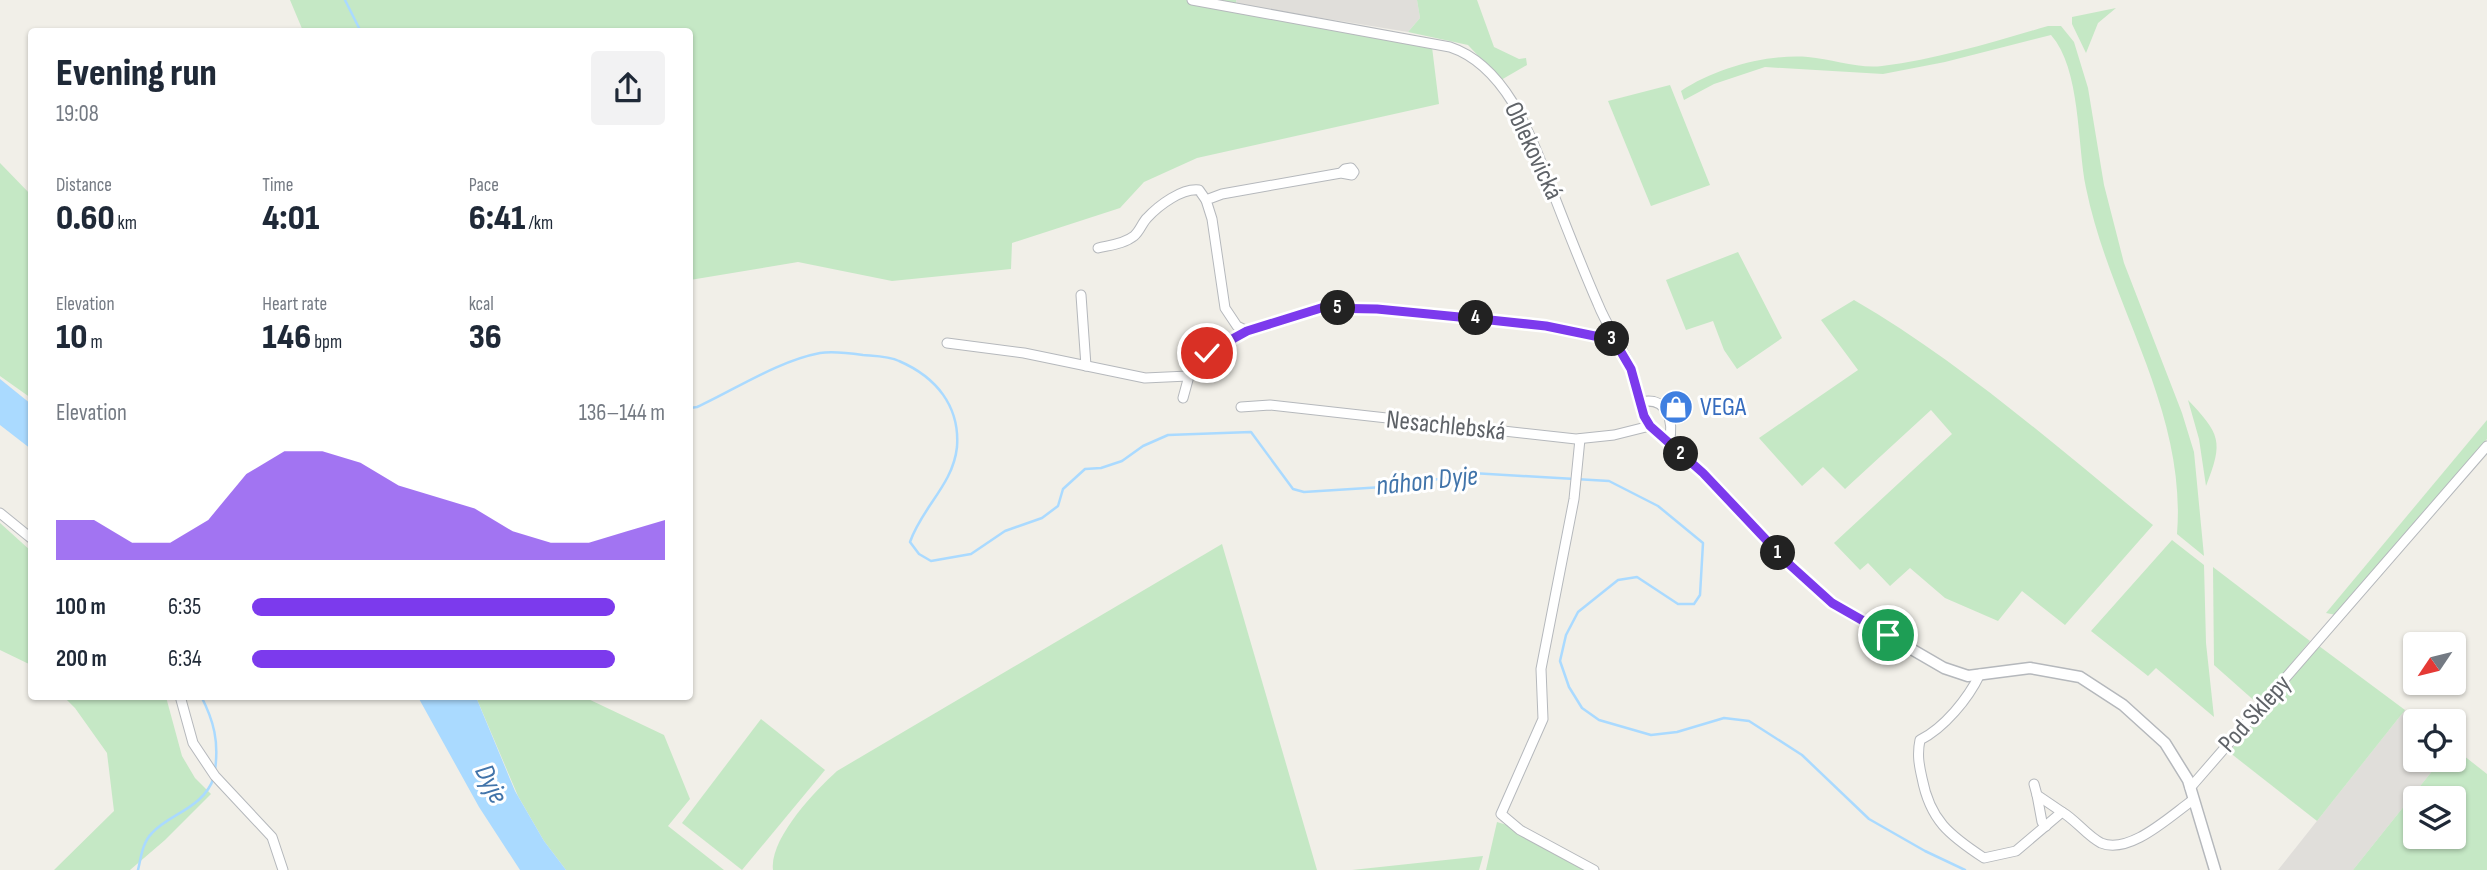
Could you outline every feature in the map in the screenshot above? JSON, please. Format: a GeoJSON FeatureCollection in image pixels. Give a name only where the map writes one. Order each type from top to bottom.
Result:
{"type":"FeatureCollection","features":[{"type":"Feature","properties":{"kind":"street","name":"Oblekovická"},"geometry":{"type":"LineString","coordinates":[[1192,0],[1450,47],[1460,50],[1483,68],[1503,88],[1535,141],[1597,303],[1631,369],[1644,416],[1650,426],[1703,473],[1790,565],[1832,603],[1944,668],[1968,676],[2030,668],[2080,677],[2123,705],[2165,743],[2190,788],[2214,870]]}},
{"type":"Feature","properties":{"kind":"street"},"geometry":{"type":"LineString","coordinates":[[1206,200],[1222,194],[1341,173]]}},
{"type":"Feature","properties":{"kind":"street"},"geometry":{"type":"LineString","coordinates":[[1098,248],[1124,242],[1136,234],[1147,218],[1173,198],[1190,189],[1199,190],[1206,200],[1212,219],[1225,308],[1237,326],[1247,331]]}},
{"type":"Feature","properties":{"kind":"street"},"geometry":{"type":"LineString","coordinates":[[1081,295],[1086,366]]}},
{"type":"Feature","properties":{"kind":"street"},"geometry":{"type":"LineString","coordinates":[[1183,398],[1192,365],[1207,353],[1247,331],[1321,308],[1420,313],[1546,326],[1614,340]]}},
{"type":"Feature","properties":{"kind":"street"},"geometry":{"type":"LineString","coordinates":[[947,343],[1024,353],[1145,378],[1188,376]]}},
{"type":"Feature","properties":{"kind":"street"},"geometry":{"type":"LineString","coordinates":[[1641,402],[1659,402],[1666,409],[1671,421],[1669,443]]}},
{"type":"Feature","properties":{"kind":"street","name":"Nesachlebská"},"geometry":{"type":"LineString","coordinates":[[1241,407],[1270,405],[1580,439],[1614,435],[1650,426]]}},
{"type":"Feature","properties":{"kind":"street"},"geometry":{"type":"LineString","coordinates":[[1580,439],[1576,486],[1541,669],[1543,719],[1501,814],[1520,830],[1594,870]]}},
{"type":"Feature","properties":{"kind":"street","name":"Pod Sklepy"},"geometry":{"type":"LineString","coordinates":[[2190,788],[2487,446]]}},
{"type":"Feature","properties":{"kind":"street"},"geometry":{"type":"LineString","coordinates":[[0,513],[28,536]]}},
{"type":"Feature","properties":{"kind":"street"},"geometry":{"type":"LineString","coordinates":[[1980,674],[1959,706],[1933,734],[1920,740],[1917,755],[1926,801],[1935,818],[1983,862],[2016,851],[2062,812]]}},
{"type":"Feature","properties":{"kind":"street"},"geometry":{"type":"LineString","coordinates":[[181,700],[193,743],[215,776],[272,837],[283,870]]}},
{"type":"Feature","properties":{"kind":"street"},"geometry":{"type":"LineString","coordinates":[[2034,784],[2042,822],[2046,826]]}},
{"type":"Feature","properties":{"kind":"street"},"geometry":{"type":"LineString","coordinates":[[2037,795],[2100,842],[2120,846],[2135,840],[2193,800]]}},
{"type":"Feature","properties":{"kind":"shaded area"},"geometry":{"type":"Polygon","coordinates":[[[1236,0],[1417,0],[1420,18],[1408,32],[1237,4],[1236,0]]]}},
{"type":"Feature","properties":{"kind":"shaded area"},"geometry":{"type":"Polygon","coordinates":[[[2403,713],[2403,772],[2431,772],[2420,786],[2403,786],[2403,808],[2353,870],[2278,870],[2403,713]]]}},
{"type":"Feature","properties":{"kind":"green space"},"geometry":{"type":"Polygon","coordinates":[[[290,0],[1236,0],[1238,13],[1432,47],[1439,104],[1197,158],[1144,182],[1120,208],[1012,243],[1011,269],[892,281],[798,262],[693,280],[693,28],[302,28],[290,0]]]}},
{"type":"Feature","properties":{"kind":"green space"},"geometry":{"type":"Polygon","coordinates":[[[1417,0],[1477,0],[1494,47],[1519,59],[1526,58],[1527,65],[1501,80],[1468,45],[1408,32],[1420,18],[1417,0]]]}},
{"type":"Feature","properties":{"kind":"green space"},"geometry":{"type":"Polygon","coordinates":[[[2116,8],[2098,23],[2086,53],[2072,24],[2072,17],[2116,8]]]}},
{"type":"Feature","properties":{"kind":"green space"},"geometry":{"type":"Polygon","coordinates":[[[2048,26],[2061,26],[2074,42],[2088,88],[2104,185],[2124,263],[2182,413],[2194,452],[2204,556],[2177,534],[2177,488],[2170,444],[2159,401],[2097,232],[2083,170],[2073,87],[2061,50],[2051,35],[1945,62],[1883,74],[1765,67],[1714,84],[1684,100],[1681,91],[1725,69],[1759,60],[1808,57],[1864,66],[1882,66],[1945,54],[2048,26]]]}},
{"type":"Feature","properties":{"kind":"green space"},"geometry":{"type":"Polygon","coordinates":[[[1670,85],[1710,185],[1651,206],[1608,101],[1670,85]]]}},
{"type":"Feature","properties":{"kind":"green space"},"geometry":{"type":"Polygon","coordinates":[[[0,163],[28,192],[28,396],[0,376],[0,163]]]}},
{"type":"Feature","properties":{"kind":"green space"},"geometry":{"type":"Polygon","coordinates":[[[1738,252],[1782,338],[1737,369],[1724,350],[1713,321],[1686,330],[1666,280],[1738,252]]]}},
{"type":"Feature","properties":{"kind":"green space"},"geometry":{"type":"Polygon","coordinates":[[[1854,300],[1894,324],[1970,378],[2153,525],[2065,625],[2022,591],[1998,621],[1945,598],[1910,568],[1890,586],[1868,563],[1860,570],[1834,543],[1952,434],[1931,410],[1845,489],[1823,467],[1802,486],[1759,438],[1858,370],[1821,320],[1854,300]]]}},
{"type":"Feature","properties":{"kind":"green space"},"geometry":{"type":"Polygon","coordinates":[[[2188,400],[2207,421],[2216,439],[2215,458],[2206,486],[2199,439],[2188,400]]]}},
{"type":"Feature","properties":{"kind":"green space"},"geometry":{"type":"Polygon","coordinates":[[[2487,420],[2487,439],[2336,615],[2326,613],[2487,420]]]}},
{"type":"Feature","properties":{"kind":"green space"},"geometry":{"type":"Polygon","coordinates":[[[0,523],[28,548],[28,664],[0,650],[0,523]]]}},
{"type":"Feature","properties":{"kind":"green space"},"geometry":{"type":"Polygon","coordinates":[[[2172,540],[2204,565],[2206,643],[2214,717],[2156,668],[2148,676],[2091,631],[2172,540]]]}},
{"type":"Feature","properties":{"kind":"green space"},"geometry":{"type":"Polygon","coordinates":[[[1222,544],[1317,870],[773,870],[778,844],[795,816],[837,771],[1222,544]]]}},
{"type":"Feature","properties":{"kind":"green space"},"geometry":{"type":"Polygon","coordinates":[[[2213,567],[2310,641],[2258,704],[2214,665],[2213,567]]]}},
{"type":"Feature","properties":{"kind":"green space"},"geometry":{"type":"Polygon","coordinates":[[[2319,646],[2404,709],[2317,821],[2229,752],[2319,646]]]}},
{"type":"Feature","properties":{"kind":"green space"},"geometry":{"type":"Polygon","coordinates":[[[67,700],[167,700],[182,756],[195,778],[211,794],[130,870],[54,870],[114,811],[107,753],[67,700]]]}},
{"type":"Feature","properties":{"kind":"green space"},"geometry":{"type":"Polygon","coordinates":[[[477,700],[590,700],[664,735],[690,799],[668,826],[724,870],[566,870],[544,841],[518,796],[477,700]]]}},
{"type":"Feature","properties":{"kind":"green space"},"geometry":{"type":"Polygon","coordinates":[[[761,719],[825,770],[742,870],[682,823],[761,719]]]}},
{"type":"Feature","properties":{"kind":"green space"},"geometry":{"type":"Polygon","coordinates":[[[2466,757],[2487,774],[2487,870],[2353,870],[2403,808],[2403,849],[2466,849],[2466,786],[2420,786],[2431,772],[2466,772],[2466,757]]]}},
{"type":"Feature","properties":{"kind":"green space"},"geometry":{"type":"Polygon","coordinates":[[[1497,822],[1507,825],[1588,870],[1486,870],[1497,822]]]}},
{"type":"Feature","properties":{"kind":"green space"},"geometry":{"type":"Polygon","coordinates":[[[1483,856],[1479,870],[1352,870],[1483,856]]]}},
{"type":"Feature","properties":{"kind":"water"},"geometry":{"type":"Polygon","coordinates":[[[0,379],[28,402],[28,447],[0,425],[0,379]]]}},
{"type":"Feature","properties":{"kind":"water","name":"Dyje"},"geometry":{"type":"Polygon","coordinates":[[[420,700],[477,700],[515,791],[544,841],[566,870],[520,870],[479,807],[420,700]]]}},
{"type":"Feature","properties":{"kind":"waterway"},"geometry":{"type":"LineString","coordinates":[[345,0],[359,28]]}},
{"type":"Feature","properties":{"kind":"waterway","name":"náhon Dyje"},"geometry":{"type":"LineString","coordinates":[[693,408],[789,362],[820,353],[841,352],[886,357],[924,375],[950,406],[957,432],[957,447],[950,473],[915,529],[910,542],[919,554],[931,561],[971,554],[1005,531],[1042,518],[1058,506],[1063,489],[1085,469],[1101,468],[1122,461],[1143,446],[1168,435],[1251,432],[1293,489],[1304,492],[1399,486],[1472,473],[1609,481],[1658,506],[1703,543],[1700,595],[1694,604],[1678,604],[1637,577],[1618,580],[1578,612],[1566,635],[1560,661],[1569,687],[1582,708],[1599,720],[1651,735],[1677,732],[1724,718],[1749,721],[1802,755],[1869,819],[1965,870]]}},
{"type":"Feature","properties":{"kind":"waterway"},"geometry":{"type":"LineString","coordinates":[[203,700],[214,732],[215,770]]}},
{"type":"Feature","properties":{"kind":"waterway"},"geometry":{"type":"LineString","coordinates":[[138,870],[142,851],[149,837],[159,826],[202,796],[214,777]]}},
{"type":"Feature","properties":{"kind":"place","name":"VEGA"},"geometry":{"type":"Point","coordinates":[1676,407]}},
{"type":"Feature","properties":{"kind":"route"},"geometry":{"type":"LineString","coordinates":[[1207,353],[1247,331],[1321,308],[1377,309],[1546,326],[1614,340],[1631,369],[1644,416],[1650,426],[1703,473],[1790,565],[1832,603],[1888,635]]}}]}
